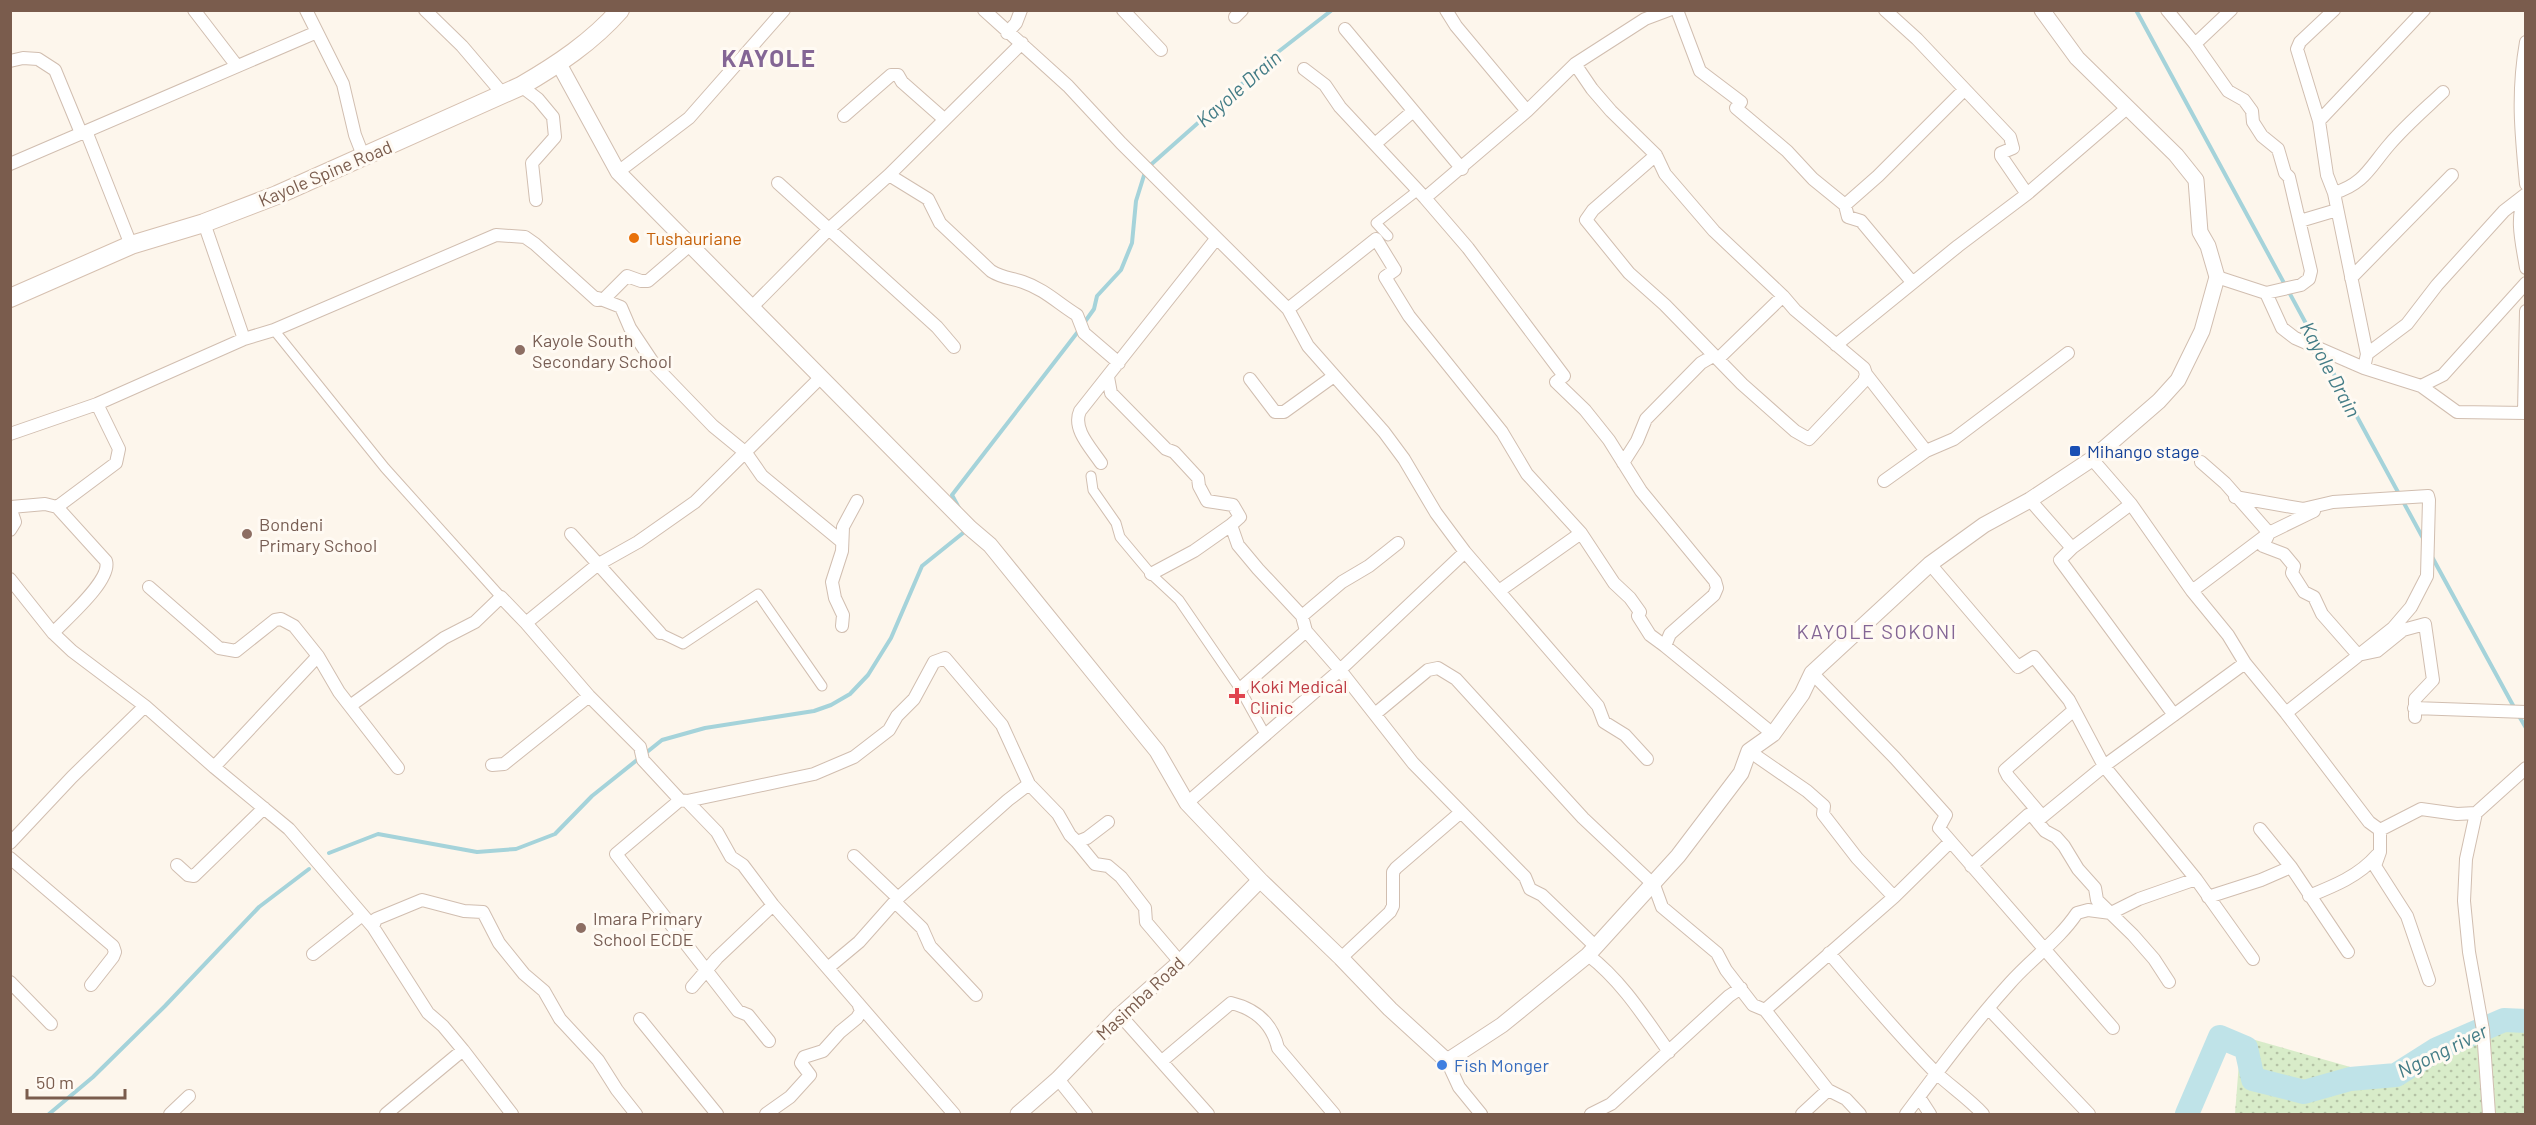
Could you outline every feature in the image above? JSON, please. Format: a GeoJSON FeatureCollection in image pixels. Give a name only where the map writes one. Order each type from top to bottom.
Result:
{"type":"FeatureCollection","features":[{"type":"Feature","properties":{"kind":"main road","name":"Kayole Spine Road"},"geometry":{"type":"LineString","coordinates":[[10,298],[131,245],[204,223],[277,195],[521,86],[560,64],[599,32],[620,10]]}},
{"type":"Feature","properties":{"kind":"street"},"geometry":{"type":"LineString","coordinates":[[194,10],[237,66]]}},
{"type":"Feature","properties":{"kind":"street"},"geometry":{"type":"LineString","coordinates":[[306,10],[344,84],[364,158]]}},
{"type":"Feature","properties":{"kind":"street"},"geometry":{"type":"LineString","coordinates":[[424,10],[462,46],[502,93]]}},
{"type":"Feature","properties":{"kind":"street"},"geometry":{"type":"LineString","coordinates":[[618,172],[689,118],[784,10]]}},
{"type":"Feature","properties":{"kind":"street"},"geometry":{"type":"LineString","coordinates":[[984,10],[1068,86],[1216,239],[1288,309],[1308,346],[1384,432],[1404,459],[1436,513],[1465,552],[1598,706],[1604,722],[1625,735],[1647,759]]}},
{"type":"Feature","properties":{"kind":"street"},"geometry":{"type":"LineString","coordinates":[[1007,33],[1016,23],[1021,10]]}},
{"type":"Feature","properties":{"kind":"street"},"geometry":{"type":"LineString","coordinates":[[1123,10],[1161,50]]}},
{"type":"Feature","properties":{"kind":"street"},"geometry":{"type":"LineString","coordinates":[[1446,10],[1456,26],[1527,111]]}},
{"type":"Feature","properties":{"kind":"street"},"geometry":{"type":"LineString","coordinates":[[1388,236],[1376,223],[1462,169],[1575,64],[1646,19],[1669,10]]}},
{"type":"Feature","properties":{"kind":"street"},"geometry":{"type":"LineString","coordinates":[[1677,10],[1700,71],[1740,102],[1736,108],[1787,151],[1813,180],[1845,205],[1848,217],[1862,220],[1912,282]]}},
{"type":"Feature","properties":{"kind":"street"},"geometry":{"type":"LineString","coordinates":[[1885,10],[1917,39],[2010,137],[2013,148],[2001,153],[2001,156],[2027,194]]}},
{"type":"Feature","properties":{"kind":"street"},"geometry":{"type":"LineString","coordinates":[[1447,1061],[1502,1025],[1592,951],[1654,885],[1741,773],[1749,751],[1773,734],[1802,694],[1812,673],[1930,564],[1984,525],[2030,500],[2092,459],[2159,401],[2178,380],[2202,331],[2217,277],[2208,246],[2200,232],[2196,180],[2176,155],[2078,58],[2042,10]]}},
{"type":"Feature","properties":{"kind":"street"},"geometry":{"type":"LineString","coordinates":[[2166,10],[2195,44],[2228,91],[2244,100],[2252,111],[2253,122],[2262,136],[2278,149],[2285,173],[2289,177],[2311,271],[2309,279],[2301,285],[2266,293],[2217,277]]}},
{"type":"Feature","properties":{"kind":"street"},"geometry":{"type":"LineString","coordinates":[[2195,44],[2231,10]]}},
{"type":"Feature","properties":{"kind":"street"},"geometry":{"type":"LineString","coordinates":[[2334,10],[2300,42],[2296,49],[2319,121],[2327,175],[2334,193],[2367,354],[2364,368]]}},
{"type":"Feature","properties":{"kind":"street"},"geometry":{"type":"LineString","coordinates":[[2319,121],[2424,10]]}},
{"type":"Feature","properties":{"kind":"street"},"geometry":{"type":"LineString","coordinates":[[1345,29],[1412,112],[1462,169]]}},
{"type":"Feature","properties":{"kind":"street"},"geometry":{"type":"LineString","coordinates":[[10,164],[316,32]]}},
{"type":"Feature","properties":{"kind":"street"},"geometry":{"type":"LineString","coordinates":[[2526,42],[2521,71],[2519,108],[2526,184]]}},
{"type":"Feature","properties":{"kind":"street"},"geometry":{"type":"LineString","coordinates":[[751,308],[830,228],[889,175],[1022,43]]}},
{"type":"Feature","properties":{"kind":"street"},"geometry":{"type":"LineString","coordinates":[[10,61],[23,57],[38,59],[55,70],[84,132],[131,245]]}},
{"type":"Feature","properties":{"kind":"street"},"geometry":{"type":"LineString","coordinates":[[560,64],[618,172],[970,528],[990,545],[1157,751],[1187,803],[1260,880],[1390,1009],[1447,1061],[1459,1087],[1480,1114]]}},
{"type":"Feature","properties":{"kind":"street"},"geometry":{"type":"LineString","coordinates":[[1575,64],[1611,111],[1656,155],[1665,174],[1714,231],[1795,310],[1864,368],[1866,374],[1926,451]]}},
{"type":"Feature","properties":{"kind":"street"},"geometry":{"type":"LineString","coordinates":[[1304,69],[1326,85],[1340,107],[1468,248],[1564,376],[1556,382],[1597,425],[1641,491],[1716,584],[1714,595],[1670,634],[1665,646]]}},
{"type":"Feature","properties":{"kind":"street"},"geometry":{"type":"LineString","coordinates":[[844,116],[891,75],[898,75],[902,82],[944,119]]}},
{"type":"Feature","properties":{"kind":"street"},"geometry":{"type":"LineString","coordinates":[[521,86],[553,117],[555,137],[532,163],[536,200]]}},
{"type":"Feature","properties":{"kind":"street"},"geometry":{"type":"LineString","coordinates":[[1845,205],[1878,176],[1964,90]]}},
{"type":"Feature","properties":{"kind":"street"},"geometry":{"type":"LineString","coordinates":[[2334,193],[2350,189],[2365,177],[2390,144],[2443,92]]}},
{"type":"Feature","properties":{"kind":"street"},"geometry":{"type":"LineString","coordinates":[[1836,345],[1912,282],[2027,194],[2127,108]]}},
{"type":"Feature","properties":{"kind":"street"},"geometry":{"type":"LineString","coordinates":[[1375,144],[1412,112]]}},
{"type":"Feature","properties":{"kind":"street"},"geometry":{"type":"LineString","coordinates":[[1656,155],[1593,210],[1586,220],[1629,273],[1665,305],[1742,384],[1796,431],[1809,439],[1864,381],[1866,374]]}},
{"type":"Feature","properties":{"kind":"street"},"geometry":{"type":"LineString","coordinates":[[889,175],[928,199],[940,223],[1000,278],[1023,282],[1053,297],[1061,306],[1077,315],[1084,333],[1119,363]]}},
{"type":"Feature","properties":{"kind":"street"},"geometry":{"type":"LineString","coordinates":[[2351,278],[2452,175]]}},
{"type":"Feature","properties":{"kind":"street"},"geometry":{"type":"LineString","coordinates":[[778,183],[937,327],[954,347]]}},
{"type":"Feature","properties":{"kind":"street"},"geometry":{"type":"LineString","coordinates":[[2367,354],[2407,324],[2438,285],[2504,211],[2526,194]]}},
{"type":"Feature","properties":{"kind":"street"},"geometry":{"type":"LineString","coordinates":[[2526,194],[2520,208],[2519,227],[2526,268]]}},
{"type":"Feature","properties":{"kind":"street"},"geometry":{"type":"LineString","coordinates":[[2300,221],[2337,210]]}},
{"type":"Feature","properties":{"kind":"street"},"geometry":{"type":"LineString","coordinates":[[204,223],[244,339]]}},
{"type":"Feature","properties":{"kind":"street"},"geometry":{"type":"LineString","coordinates":[[10,434],[98,404],[244,339],[274,330],[496,235],[525,237],[592,297],[604,299],[627,276],[648,281],[690,245]]}},
{"type":"Feature","properties":{"kind":"street"},"geometry":{"type":"LineString","coordinates":[[1101,463],[1078,427],[1076,419],[1107,376],[1216,239]]}},
{"type":"Feature","properties":{"kind":"street"},"geometry":{"type":"LineString","coordinates":[[1288,309],[1376,239],[1395,270],[1386,278],[1409,316],[1491,416],[1527,474],[1581,533],[1614,583],[1640,612],[1638,616],[1650,635],[1773,734]]}},
{"type":"Feature","properties":{"kind":"street"},"geometry":{"type":"LineString","coordinates":[[2421,386],[2443,375],[2526,284]]}},
{"type":"Feature","properties":{"kind":"street"},"geometry":{"type":"LineString","coordinates":[[2266,293],[2282,328],[2295,338],[2364,368],[2421,386],[2457,412],[2525,413],[2526,311]]}},
{"type":"Feature","properties":{"kind":"street"},"geometry":{"type":"LineString","coordinates":[[1623,463],[1646,419],[1701,363],[1716,357],[1783,296]]}},
{"type":"Feature","properties":{"kind":"street"},"geometry":{"type":"LineString","coordinates":[[598,298],[621,307],[630,327],[656,367],[713,426],[746,453],[762,476],[842,541]]}},
{"type":"Feature","properties":{"kind":"street"},"geometry":{"type":"LineString","coordinates":[[274,330],[385,468],[589,696],[640,747],[643,760],[717,832],[730,856],[742,865],[773,905],[954,1114]]}},
{"type":"Feature","properties":{"kind":"street"},"geometry":{"type":"LineString","coordinates":[[1884,481],[1926,451],[1954,439],[2068,352]]}},
{"type":"Feature","properties":{"kind":"street"},"geometry":{"type":"LineString","coordinates":[[1107,376],[1111,393],[1166,449],[1174,452],[1198,478],[1199,486],[1207,501],[1233,505],[1240,517],[1194,551],[1151,574]]}},
{"type":"Feature","properties":{"kind":"street"},"geometry":{"type":"LineString","coordinates":[[1250,379],[1275,412],[1279,413],[1284,412],[1335,376]]}},
{"type":"Feature","properties":{"kind":"street"},"geometry":{"type":"LineString","coordinates":[[526,623],[597,565],[638,542],[695,502],[821,377]]}},
{"type":"Feature","properties":{"kind":"street"},"geometry":{"type":"LineString","coordinates":[[57,507],[112,467],[119,456],[119,448],[98,404]]}},
{"type":"Feature","properties":{"kind":"street"},"geometry":{"type":"LineString","coordinates":[[2092,459],[2131,504],[2192,591],[2228,635],[2245,663],[2286,712],[2369,822],[2380,830]]}},
{"type":"Feature","properties":{"kind":"street"},"geometry":{"type":"LineString","coordinates":[[2201,462],[2225,483],[2269,533]]}},
{"type":"Feature","properties":{"kind":"street"},"geometry":{"type":"LineString","coordinates":[[1091,476],[1094,490],[1116,522],[1120,537],[1151,574],[1179,600],[1240,689],[1266,736]]}},
{"type":"Feature","properties":{"kind":"street"},"geometry":{"type":"LineString","coordinates":[[2235,497],[2303,509],[2333,502],[2428,496],[2429,500],[2427,576],[2411,607],[2393,628],[2286,712]]}},
{"type":"Feature","properties":{"kind":"street"},"geometry":{"type":"LineString","coordinates":[[2030,500],[2072,548]]}},
{"type":"Feature","properties":{"kind":"street"},"geometry":{"type":"LineString","coordinates":[[842,626],[843,615],[834,598],[832,582],[842,551],[845,522],[857,501]]}},
{"type":"Feature","properties":{"kind":"street"},"geometry":{"type":"LineString","coordinates":[[2192,591],[2269,533],[2333,502]]}},
{"type":"Feature","properties":{"kind":"street"},"geometry":{"type":"LineString","coordinates":[[10,530],[15,522],[11,507],[45,504],[57,507],[106,561],[108,566],[103,580],[53,633]]}},
{"type":"Feature","properties":{"kind":"street"},"geometry":{"type":"LineString","coordinates":[[2131,504],[2072,548],[2060,560],[2174,715]]}},
{"type":"Feature","properties":{"kind":"street"},"geometry":{"type":"LineString","coordinates":[[1231,525],[1238,545],[1302,616],[1306,631],[1340,670],[1413,764],[1524,877],[1530,889],[1542,895],[1592,951],[1670,1052]]}},
{"type":"Feature","properties":{"kind":"street"},"geometry":{"type":"LineString","coordinates":[[1499,591],[1581,533]]}},
{"type":"Feature","properties":{"kind":"street"},"geometry":{"type":"LineString","coordinates":[[2269,533],[2263,546],[2284,554],[2294,566],[2292,573],[2297,583],[2304,592],[2314,597],[2322,614],[2358,655]]}},
{"type":"Feature","properties":{"kind":"street"},"geometry":{"type":"LineString","coordinates":[[571,534],[660,633],[683,644],[758,594],[822,686]]}},
{"type":"Feature","properties":{"kind":"street"},"geometry":{"type":"LineString","coordinates":[[1302,616],[1342,582],[1369,566],[1398,543]]}},
{"type":"Feature","properties":{"kind":"street"},"geometry":{"type":"LineString","coordinates":[[1187,803],[1340,670],[1465,552]]}},
{"type":"Feature","properties":{"kind":"street"},"geometry":{"type":"LineString","coordinates":[[1930,564],[2018,667],[2034,657],[2069,700],[2104,766],[2196,879],[2253,959]]}},
{"type":"Feature","properties":{"kind":"street"},"geometry":{"type":"LineString","coordinates":[[10,579],[53,633],[72,651],[145,706],[289,829],[361,916],[373,927],[428,1013],[443,1026],[463,1050],[512,1114]]}},
{"type":"Feature","properties":{"kind":"street"},"geometry":{"type":"LineString","coordinates":[[149,587],[219,648],[236,651],[275,620],[281,619],[294,626],[318,656],[350,706],[398,768]]}},
{"type":"Feature","properties":{"kind":"street"},"geometry":{"type":"LineString","coordinates":[[350,706],[444,639],[475,622],[501,597]]}},
{"type":"Feature","properties":{"kind":"street"},"geometry":{"type":"LineString","coordinates":[[2358,655],[2377,651],[2403,630],[2425,624],[2433,680],[2415,699],[2415,713],[2526,712]]}},
{"type":"Feature","properties":{"kind":"street"},"geometry":{"type":"LineString","coordinates":[[1240,689],[1306,631]]}},
{"type":"Feature","properties":{"kind":"street"},"geometry":{"type":"LineString","coordinates":[[214,767],[318,656]]}},
{"type":"Feature","properties":{"kind":"street"},"geometry":{"type":"LineString","coordinates":[[769,1041],[748,1015],[738,1011],[616,854],[683,801],[814,774],[854,757],[889,730],[897,716],[914,699],[934,662],[941,658],[948,660],[1002,725],[1029,784],[1058,814],[1070,835],[1095,864],[1108,866],[1120,877],[1145,908],[1146,922],[1180,962]]}},
{"type":"Feature","properties":{"kind":"street"},"geometry":{"type":"LineString","coordinates":[[2040,819],[2104,766],[2245,663]]}},
{"type":"Feature","properties":{"kind":"street"},"geometry":{"type":"LineString","coordinates":[[1375,714],[1428,670],[1438,668],[1456,679],[1582,818],[1654,885],[1662,907],[1717,953],[1726,970],[1753,1005],[1765,1010],[1828,1090],[1846,1099],[1860,1114]]}},
{"type":"Feature","properties":{"kind":"street"},"geometry":{"type":"LineString","coordinates":[[1812,673],[1895,758],[1946,816],[1939,828],[1950,842],[2113,1028]]}},
{"type":"Feature","properties":{"kind":"street"},"geometry":{"type":"LineString","coordinates":[[492,765],[504,764],[589,696]]}},
{"type":"Feature","properties":{"kind":"street"},"geometry":{"type":"LineString","coordinates":[[10,843],[72,777],[145,706]]}},
{"type":"Feature","properties":{"kind":"street"},"geometry":{"type":"LineString","coordinates":[[2074,710],[2005,770],[2040,819],[2064,846],[2078,869],[2095,888],[2097,900],[2154,959],[2169,982]]}},
{"type":"Feature","properties":{"kind":"street"},"geometry":{"type":"LineString","coordinates":[[1749,751],[1807,791],[1824,806],[1823,814],[1834,829],[1857,858],[1894,897]]}},
{"type":"Feature","properties":{"kind":"street"},"geometry":{"type":"LineString","coordinates":[[2489,1114],[2483,1030],[2464,901],[2466,860],[2476,813],[2526,768]]}},
{"type":"Feature","properties":{"kind":"street"},"geometry":{"type":"LineString","coordinates":[[829,967],[859,942],[897,900],[1008,800],[1029,784]]}},
{"type":"Feature","properties":{"kind":"street"},"geometry":{"type":"LineString","coordinates":[[177,866],[194,876],[264,808]]}},
{"type":"Feature","properties":{"kind":"street"},"geometry":{"type":"LineString","coordinates":[[2380,830],[2421,809],[2457,814],[2476,813]]}},
{"type":"Feature","properties":{"kind":"street"},"geometry":{"type":"LineString","coordinates":[[1341,958],[1390,912],[1393,906],[1393,872],[1396,868],[1461,812]]}},
{"type":"Feature","properties":{"kind":"street"},"geometry":{"type":"LineString","coordinates":[[1971,866],[2028,815],[2031,814],[2040,819]]}},
{"type":"Feature","properties":{"kind":"street"},"geometry":{"type":"LineString","coordinates":[[1077,842],[1087,838],[1108,822]]}},
{"type":"Feature","properties":{"kind":"street"},"geometry":{"type":"LineString","coordinates":[[2260,829],[2290,867],[2348,952]]}},
{"type":"Feature","properties":{"kind":"street"},"geometry":{"type":"LineString","coordinates":[[2380,830],[2380,852],[2375,866],[2407,916],[2429,980]]}},
{"type":"Feature","properties":{"kind":"street"},"geometry":{"type":"LineString","coordinates":[[1765,1010],[1894,897],[1950,842]]}},
{"type":"Feature","properties":{"kind":"street"},"geometry":{"type":"LineString","coordinates":[[2309,896],[2337,885],[2366,867],[2380,852]]}},
{"type":"Feature","properties":{"kind":"street"},"geometry":{"type":"LineString","coordinates":[[854,856],[922,928],[930,946],[976,995]]}},
{"type":"Feature","properties":{"kind":"street"},"geometry":{"type":"LineString","coordinates":[[10,858],[112,946],[115,952],[113,957],[91,985]]}},
{"type":"Feature","properties":{"kind":"street"},"geometry":{"type":"LineString","coordinates":[[2208,897],[2261,880],[2290,867]]}},
{"type":"Feature","properties":{"kind":"street"},"geometry":{"type":"LineString","coordinates":[[1906,1114],[1988,1008],[2043,949],[2070,925],[2077,913],[2088,910],[2111,913],[2139,899],[2196,879]]}},
{"type":"Feature","properties":{"kind":"street","name":"Masimba Road"},"geometry":{"type":"LineString","coordinates":[[1018,1114],[1058,1079],[1120,1014],[1180,962],[1260,880]]}},
{"type":"Feature","properties":{"kind":"street"},"geometry":{"type":"LineString","coordinates":[[373,927],[376,919],[422,900],[464,911],[483,912],[499,943],[524,974],[544,992],[560,1019],[598,1060],[636,1114]]}},
{"type":"Feature","properties":{"kind":"street"},"geometry":{"type":"LineString","coordinates":[[692,987],[702,979],[705,970],[773,905]]}},
{"type":"Feature","properties":{"kind":"street"},"geometry":{"type":"LineString","coordinates":[[313,954],[361,916]]}},
{"type":"Feature","properties":{"kind":"street"},"geometry":{"type":"LineString","coordinates":[[1829,953],[1881,1014],[1937,1073],[1983,1114]]}},
{"type":"Feature","properties":{"kind":"street"},"geometry":{"type":"LineString","coordinates":[[10,982],[51,1024]]}},
{"type":"Feature","properties":{"kind":"street"},"geometry":{"type":"LineString","coordinates":[[1591,1114],[1611,1104],[1729,996],[1741,988]]}},
{"type":"Feature","properties":{"kind":"street"},"geometry":{"type":"LineString","coordinates":[[766,1114],[790,1097],[808,1077],[810,1073],[801,1062],[804,1057],[824,1051],[840,1032],[857,1018],[861,1011],[858,1003]]}},
{"type":"Feature","properties":{"kind":"street"},"geometry":{"type":"LineString","coordinates":[[1162,1061],[1231,1003],[1246,1007],[1257,1012],[1275,1035],[1278,1048],[1334,1114]]}},
{"type":"Feature","properties":{"kind":"street"},"geometry":{"type":"LineString","coordinates":[[1988,1008],[2089,1114]]}},
{"type":"Feature","properties":{"kind":"street"},"geometry":{"type":"LineString","coordinates":[[1120,1014],[1208,1114]]}},
{"type":"Feature","properties":{"kind":"street"},"geometry":{"type":"LineString","coordinates":[[640,1019],[717,1114]]}},
{"type":"Feature","properties":{"kind":"street"},"geometry":{"type":"LineString","coordinates":[[386,1114],[463,1050]]}},
{"type":"Feature","properties":{"kind":"street"},"geometry":{"type":"LineString","coordinates":[[1058,1079],[1086,1114]]}},
{"type":"Feature","properties":{"kind":"street"},"geometry":{"type":"LineString","coordinates":[[1802,1114],[1828,1090]]}},
{"type":"Feature","properties":{"kind":"street"},"geometry":{"type":"LineString","coordinates":[[170,1114],[189,1095]]}},
{"type":"Feature","properties":{"kind":"street"},"geometry":{"type":"LineString","coordinates":[[1919,1097],[1930,1114]]}},
{"type":"Feature","properties":{"kind":"green space"},"geometry":{"type":"Polygon","coordinates":[[[2525,1014],[2525,1114],[2235,1114],[2241,1036],[2375,1074],[2525,1014]]]}},
{"type":"Feature","properties":{"kind":"waterway","name":"Kayole Drain"},"geometry":{"type":"LineString","coordinates":[[1084,323],[1094,309],[1097,296],[1121,270],[1132,243],[1136,201],[1146,169],[1278,52],[1332,10]]}},
{"type":"Feature","properties":{"kind":"waterway","name":"Kayole Drain"},"geometry":{"type":"LineString","coordinates":[[2136,10],[2316,342]]}},
{"type":"Feature","properties":{"kind":"waterway"},"geometry":{"type":"LineString","coordinates":[[959,508],[952,495],[1080,329]]}},
{"type":"Feature","properties":{"kind":"waterway","name":"Kayole Drain"},"geometry":{"type":"LineString","coordinates":[[2323,354],[2424,540]]}},
{"type":"Feature","properties":{"kind":"waterway"},"geometry":{"type":"LineString","coordinates":[[329,853],[378,834],[477,852],[516,849],[555,834],[592,796],[662,740],[705,728],[814,711],[831,705],[850,694],[868,675],[891,638],[922,566],[968,529]]}},
{"type":"Feature","properties":{"kind":"waterway","name":"Kayole Drain"},"geometry":{"type":"LineString","coordinates":[[2431,555],[2515,709]]}},
{"type":"Feature","properties":{"kind":"waterway","name":"Kayole Drain"},"geometry":{"type":"LineString","coordinates":[[2519,716],[2526,728]]}},
{"type":"Feature","properties":{"kind":"waterway"},"geometry":{"type":"LineString","coordinates":[[49,1114],[93,1077],[165,1006],[259,907],[309,869]]}},
{"type":"Feature","properties":{"kind":"waterway","name":"Ngong river"},"geometry":{"type":"LineString","coordinates":[[2187,1114],[2220,1037],[2246,1048],[2253,1079],[2304,1092],[2350,1079],[2396,1075],[2437,1049],[2504,1020],[2526,1021]]}},
{"type":"Feature","properties":{"kind":"place","name":"Tushauriane"},"geometry":{"type":"Point","coordinates":[634,238]}},
{"type":"Feature","properties":{"kind":"place","name":"Kayole South Secondary School"},"geometry":{"type":"Point","coordinates":[520,350]}},
{"type":"Feature","properties":{"kind":"place","name":"Mihango stage"},"geometry":{"type":"Point","coordinates":[2075,451]}},
{"type":"Feature","properties":{"kind":"place","name":"Bondeni Primary School"},"geometry":{"type":"Point","coordinates":[247,534]}},
{"type":"Feature","properties":{"kind":"place","name":"Koki Medical Clinic"},"geometry":{"type":"Point","coordinates":[1237,696]}},
{"type":"Feature","properties":{"kind":"place","name":"Imara Primary School ECDE"},"geometry":{"type":"Point","coordinates":[581,928]}},
{"type":"Feature","properties":{"kind":"place","name":"Fish Monger"},"geometry":{"type":"Point","coordinates":[1442,1065]}},
{"type":"Feature","properties":{"kind":"district","name":"KAYOLE"},"geometry":{"type":"Point","coordinates":[769,57]}},
{"type":"Feature","properties":{"kind":"district","name":"KAYOLE SOKONI"},"geometry":{"type":"Point","coordinates":[1877,631]}}]}
